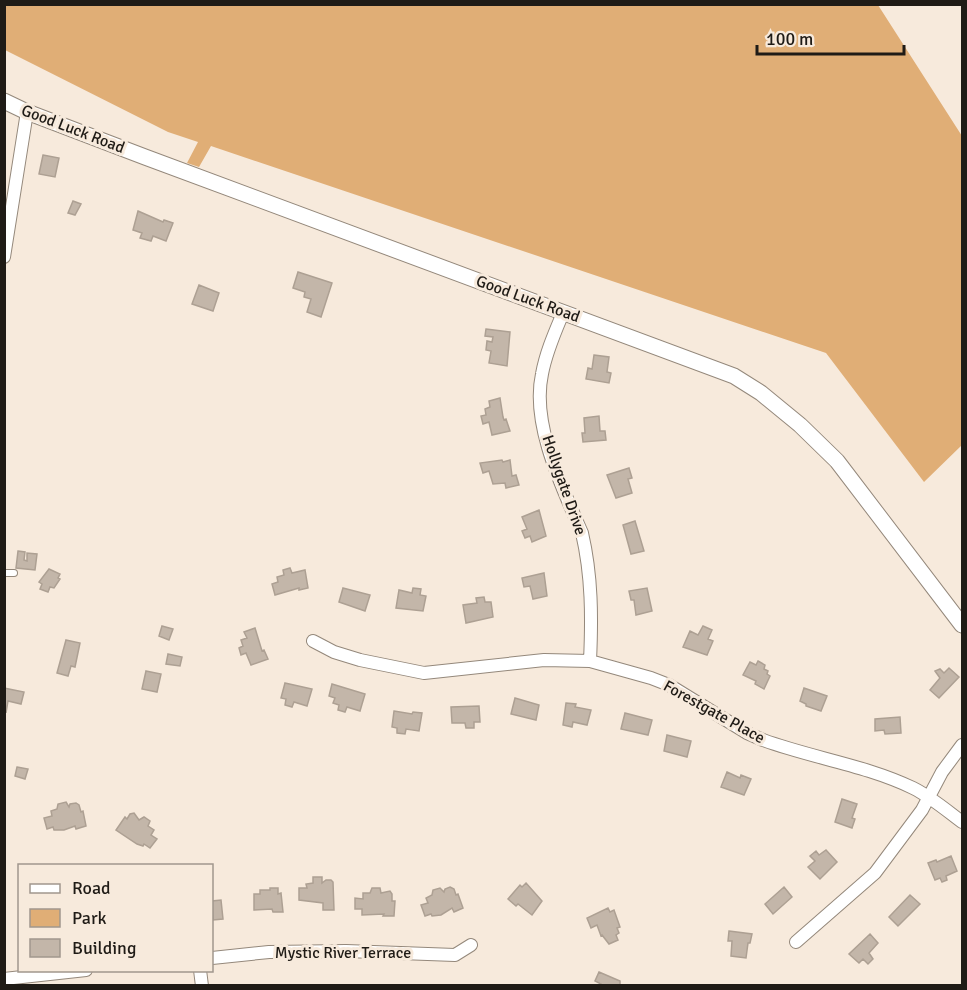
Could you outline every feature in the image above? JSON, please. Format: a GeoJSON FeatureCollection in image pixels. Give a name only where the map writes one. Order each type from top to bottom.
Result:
{"type":"FeatureCollection","features":[{"type":"Feature","properties":{"kind":"street","name":"Good Luck Road"},"geometry":{"type":"LineString","coordinates":[[4,101],[27,112],[734,376],[761,393],[801,426],[837,461],[963,625]]}},
{"type":"Feature","properties":{"kind":"street"},"geometry":{"type":"LineString","coordinates":[[4,257],[27,112]]}},
{"type":"Feature","properties":{"kind":"street","name":"Hollygate Drive"},"geometry":{"type":"LineString","coordinates":[[563,313],[553,335],[541,375],[540,407],[548,444],[582,533],[585,548],[592,604],[590,662]]}},
{"type":"Feature","properties":{"kind":"street","name":"Forestgate Place"},"geometry":{"type":"LineString","coordinates":[[313,642],[334,652],[360,660],[424,673],[544,660],[590,662],[651,678],[669,685],[747,733],[875,774],[911,788],[963,822]]}},
{"type":"Feature","properties":{"kind":"street"},"geometry":{"type":"LineString","coordinates":[[796,942],[875,873],[914,821],[942,772],[963,745]]}},
{"type":"Feature","properties":{"kind":"street","name":"Mystic River Terrace"},"geometry":{"type":"LineString","coordinates":[[213,958],[269,952],[346,951],[455,955],[471,945]]}},
{"type":"Feature","properties":{"kind":"street"},"geometry":{"type":"LineString","coordinates":[[4,979],[68,972]]}},
{"type":"Feature","properties":{"kind":"lane"},"geometry":{"type":"LineString","coordinates":[[4,573],[14,573]]}},
{"type":"Feature","properties":{"kind":"green space"},"geometry":{"type":"Polygon","coordinates":[[[4,5],[878,5],[962,136],[962,445],[924,482],[826,353],[211,146],[199,167],[187,163],[198,142],[168,132],[5,50],[4,5]]]}},
{"type":"Feature","properties":{"kind":"building"},"geometry":{"type":"Polygon","coordinates":[[[43,155],[59,158],[55,177],[39,174],[43,155]]]}},
{"type":"Feature","properties":{"kind":"building"},"geometry":{"type":"Polygon","coordinates":[[[73,201],[81,204],[75,215],[68,213],[73,201]]]}},
{"type":"Feature","properties":{"kind":"building"},"geometry":{"type":"Polygon","coordinates":[[[138,211],[163,222],[164,220],[173,223],[166,241],[153,236],[151,241],[140,238],[142,233],[133,230],[138,211]]]}},
{"type":"Feature","properties":{"kind":"building"},"geometry":{"type":"Polygon","coordinates":[[[298,272],[332,283],[321,317],[307,312],[311,299],[304,297],[305,292],[293,288],[298,272]]]}},
{"type":"Feature","properties":{"kind":"building"},"geometry":{"type":"Polygon","coordinates":[[[199,285],[219,293],[213,311],[192,304],[199,285]]]}},
{"type":"Feature","properties":{"kind":"building"},"geometry":{"type":"Polygon","coordinates":[[[486,329],[510,332],[507,366],[489,363],[491,351],[486,350],[487,341],[492,342],[493,337],[485,336],[486,329]]]}},
{"type":"Feature","properties":{"kind":"building"},"geometry":{"type":"Polygon","coordinates":[[[594,355],[609,357],[607,372],[611,373],[609,383],[586,379],[588,368],[592,369],[594,355]]]}},
{"type":"Feature","properties":{"kind":"building"},"geometry":{"type":"Polygon","coordinates":[[[500,398],[503,417],[510,431],[492,435],[489,422],[483,424],[481,416],[486,415],[485,409],[490,407],[489,401],[500,398]]]}},
{"type":"Feature","properties":{"kind":"building"},"geometry":{"type":"Polygon","coordinates":[[[599,416],[600,431],[605,431],[606,440],[583,442],[584,418],[599,416]]]}},
{"type":"Feature","properties":{"kind":"building"},"geometry":{"type":"Polygon","coordinates":[[[502,460],[503,462],[510,460],[512,476],[516,475],[519,485],[506,488],[505,483],[493,484],[489,471],[483,473],[480,463],[502,460]]]}},
{"type":"Feature","properties":{"kind":"building"},"geometry":{"type":"Polygon","coordinates":[[[629,468],[632,478],[628,479],[632,493],[616,498],[607,475],[629,468]]]}},
{"type":"Feature","properties":{"kind":"building"},"geometry":{"type":"Polygon","coordinates":[[[539,510],[546,536],[532,542],[530,536],[525,538],[522,531],[527,529],[522,517],[539,510]]]}},
{"type":"Feature","properties":{"kind":"building"},"geometry":{"type":"Polygon","coordinates":[[[635,521],[644,551],[631,554],[623,525],[635,521]]]}},
{"type":"Feature","properties":{"kind":"building"},"geometry":{"type":"Polygon","coordinates":[[[18,551],[25,552],[24,560],[27,561],[27,553],[37,554],[35,570],[16,568],[18,551]]]}},
{"type":"Feature","properties":{"kind":"building"},"geometry":{"type":"Polygon","coordinates":[[[290,568],[292,573],[305,570],[308,588],[299,590],[299,588],[275,595],[272,584],[278,582],[277,577],[284,575],[283,570],[290,568]]]}},
{"type":"Feature","properties":{"kind":"building"},"geometry":{"type":"Polygon","coordinates":[[[49,569],[60,574],[58,578],[60,579],[54,588],[50,587],[48,592],[40,589],[42,584],[39,582],[49,569]]]}},
{"type":"Feature","properties":{"kind":"building"},"geometry":{"type":"Polygon","coordinates":[[[544,573],[547,596],[533,599],[530,586],[524,587],[522,578],[544,573]]]}},
{"type":"Feature","properties":{"kind":"building"},"geometry":{"type":"Polygon","coordinates":[[[343,588],[370,595],[365,611],[339,602],[343,588]]]}},
{"type":"Feature","properties":{"kind":"building"},"geometry":{"type":"Polygon","coordinates":[[[413,588],[421,589],[420,595],[426,596],[423,611],[396,608],[399,590],[412,593],[413,588]]]}},
{"type":"Feature","properties":{"kind":"building"},"geometry":{"type":"Polygon","coordinates":[[[647,588],[652,611],[636,615],[634,600],[631,600],[629,591],[647,588]]]}},
{"type":"Feature","properties":{"kind":"building"},"geometry":{"type":"Polygon","coordinates":[[[484,597],[485,602],[491,602],[493,617],[466,623],[463,605],[477,603],[476,598],[484,597]]]}},
{"type":"Feature","properties":{"kind":"building"},"geometry":{"type":"Polygon","coordinates":[[[162,626],[173,629],[169,640],[159,636],[162,626]]]}},
{"type":"Feature","properties":{"kind":"building"},"geometry":{"type":"Polygon","coordinates":[[[703,626],[712,630],[708,639],[713,641],[707,655],[683,647],[690,631],[698,635],[703,626]]]}},
{"type":"Feature","properties":{"kind":"building"},"geometry":{"type":"Polygon","coordinates":[[[255,628],[262,651],[264,650],[268,659],[251,665],[246,653],[241,655],[239,648],[243,646],[241,640],[247,638],[244,632],[255,628]]]}},
{"type":"Feature","properties":{"kind":"building"},"geometry":{"type":"Polygon","coordinates":[[[66,640],[80,643],[75,667],[71,666],[68,676],[57,673],[66,640]]]}},
{"type":"Feature","properties":{"kind":"building"},"geometry":{"type":"Polygon","coordinates":[[[168,654],[182,657],[180,666],[166,664],[168,654]]]}},
{"type":"Feature","properties":{"kind":"building"},"geometry":{"type":"Polygon","coordinates":[[[758,661],[765,665],[764,669],[770,676],[764,689],[755,684],[756,681],[743,675],[750,662],[756,665],[758,661]]]}},
{"type":"Feature","properties":{"kind":"building"},"geometry":{"type":"Polygon","coordinates":[[[949,668],[959,677],[939,698],[930,690],[940,678],[935,671],[940,669],[944,673],[949,668]]]}},
{"type":"Feature","properties":{"kind":"building"},"geometry":{"type":"Polygon","coordinates":[[[146,671],[161,674],[157,692],[142,689],[146,671]]]}},
{"type":"Feature","properties":{"kind":"building"},"geometry":{"type":"Polygon","coordinates":[[[285,683],[312,689],[307,706],[294,702],[292,707],[285,705],[286,699],[281,698],[285,683]]]}},
{"type":"Feature","properties":{"kind":"building"},"geometry":{"type":"Polygon","coordinates":[[[332,684],[365,694],[360,711],[347,707],[345,712],[338,710],[339,705],[333,703],[335,698],[329,696],[332,684]]]}},
{"type":"Feature","properties":{"kind":"building"},"geometry":{"type":"Polygon","coordinates":[[[4,688],[24,692],[21,704],[8,701],[6,713],[4,688]]]}},
{"type":"Feature","properties":{"kind":"building"},"geometry":{"type":"Polygon","coordinates":[[[804,688],[827,696],[821,711],[806,706],[800,701],[804,688]]]}},
{"type":"Feature","properties":{"kind":"building"},"geometry":{"type":"Polygon","coordinates":[[[515,698],[539,705],[536,720],[511,714],[515,698]]]}},
{"type":"Feature","properties":{"kind":"building"},"geometry":{"type":"Polygon","coordinates":[[[566,703],[591,710],[587,725],[573,722],[572,727],[563,725],[566,703]]]}},
{"type":"Feature","properties":{"kind":"building"},"geometry":{"type":"Polygon","coordinates":[[[479,706],[480,722],[474,722],[474,728],[466,728],[465,723],[452,723],[451,707],[479,706]]]}},
{"type":"Feature","properties":{"kind":"building"},"geometry":{"type":"Polygon","coordinates":[[[394,711],[422,713],[419,731],[406,729],[405,734],[397,733],[397,728],[392,727],[394,711]]]}},
{"type":"Feature","properties":{"kind":"building"},"geometry":{"type":"Polygon","coordinates":[[[625,713],[652,720],[648,735],[621,729],[625,713]]]}},
{"type":"Feature","properties":{"kind":"building"},"geometry":{"type":"Polygon","coordinates":[[[900,717],[901,733],[885,734],[884,730],[875,731],[875,719],[900,717]]]}},
{"type":"Feature","properties":{"kind":"building"},"geometry":{"type":"Polygon","coordinates":[[[667,735],[691,741],[687,757],[664,751],[667,735]]]}},
{"type":"Feature","properties":{"kind":"building"},"geometry":{"type":"Polygon","coordinates":[[[17,767],[28,769],[25,779],[15,776],[17,767]]]}},
{"type":"Feature","properties":{"kind":"building"},"geometry":{"type":"Polygon","coordinates":[[[727,772],[740,778],[741,775],[751,779],[744,795],[721,787],[727,772]]]}},
{"type":"Feature","properties":{"kind":"building"},"geometry":{"type":"Polygon","coordinates":[[[842,799],[857,804],[852,818],[855,819],[852,828],[835,822],[842,799]]]}},
{"type":"Feature","properties":{"kind":"building"},"geometry":{"type":"Polygon","coordinates":[[[66,802],[69,807],[70,804],[79,805],[81,812],[83,811],[86,826],[76,829],[75,826],[64,830],[54,830],[53,827],[47,829],[44,818],[52,816],[51,811],[57,809],[58,804],[66,802]]]}},
{"type":"Feature","properties":{"kind":"building"},"geometry":{"type":"Polygon","coordinates":[[[134,813],[139,820],[144,817],[150,821],[148,826],[154,830],[151,835],[157,839],[150,848],[144,844],[143,846],[137,844],[116,830],[125,817],[127,819],[130,814],[134,813]]]}},
{"type":"Feature","properties":{"kind":"building"},"geometry":{"type":"Polygon","coordinates":[[[826,850],[837,862],[820,879],[808,867],[815,861],[810,856],[816,851],[819,855],[826,850]]]}},
{"type":"Feature","properties":{"kind":"building"},"geometry":{"type":"Polygon","coordinates":[[[951,856],[957,871],[946,876],[947,880],[942,882],[940,878],[935,880],[928,863],[951,856]]]}},
{"type":"Feature","properties":{"kind":"building"},"geometry":{"type":"Polygon","coordinates":[[[313,877],[322,877],[322,883],[326,880],[333,882],[334,910],[323,910],[323,903],[299,900],[299,888],[307,888],[306,884],[313,883],[313,877]]]}},
{"type":"Feature","properties":{"kind":"building"},"geometry":{"type":"Polygon","coordinates":[[[526,883],[542,901],[532,915],[508,899],[520,885],[522,887],[526,883]]]}},
{"type":"Feature","properties":{"kind":"building"},"geometry":{"type":"Polygon","coordinates":[[[450,887],[454,889],[456,895],[458,894],[463,908],[454,912],[452,908],[441,915],[425,916],[421,905],[428,903],[426,898],[432,895],[433,890],[440,888],[444,892],[450,887]]]}},
{"type":"Feature","properties":{"kind":"building"},"geometry":{"type":"Polygon","coordinates":[[[784,887],[792,897],[773,914],[765,904],[784,887]]]}},
{"type":"Feature","properties":{"kind":"building"},"geometry":{"type":"Polygon","coordinates":[[[270,888],[278,888],[278,894],[281,893],[283,912],[273,912],[272,909],[254,910],[254,894],[260,894],[260,890],[270,890],[270,888]]]}},
{"type":"Feature","properties":{"kind":"building"},"geometry":{"type":"Polygon","coordinates":[[[372,888],[380,888],[381,893],[390,891],[392,901],[395,901],[394,916],[362,915],[362,909],[355,909],[355,898],[363,899],[363,893],[370,893],[372,888]]]}},
{"type":"Feature","properties":{"kind":"building"},"geometry":{"type":"Polygon","coordinates":[[[910,895],[920,904],[898,926],[889,917],[910,895]]]}},
{"type":"Feature","properties":{"kind":"building"},"geometry":{"type":"Polygon","coordinates":[[[221,900],[223,919],[213,920],[213,901],[221,900]]]}},
{"type":"Feature","properties":{"kind":"building"},"geometry":{"type":"Polygon","coordinates":[[[608,908],[610,912],[614,910],[620,927],[617,928],[618,940],[609,944],[601,936],[597,925],[591,928],[587,918],[608,908]]]}},
{"type":"Feature","properties":{"kind":"building"},"geometry":{"type":"Polygon","coordinates":[[[729,931],[752,934],[746,958],[731,956],[732,941],[728,941],[729,931]]]}},
{"type":"Feature","properties":{"kind":"building"},"geometry":{"type":"Polygon","coordinates":[[[870,934],[878,943],[869,953],[873,959],[868,964],[863,959],[859,963],[849,954],[870,934]]]}},
{"type":"Feature","properties":{"kind":"building"},"geometry":{"type":"Polygon","coordinates":[[[599,972],[620,981],[620,986],[600,986],[601,984],[595,981],[599,972]]]}}]}
